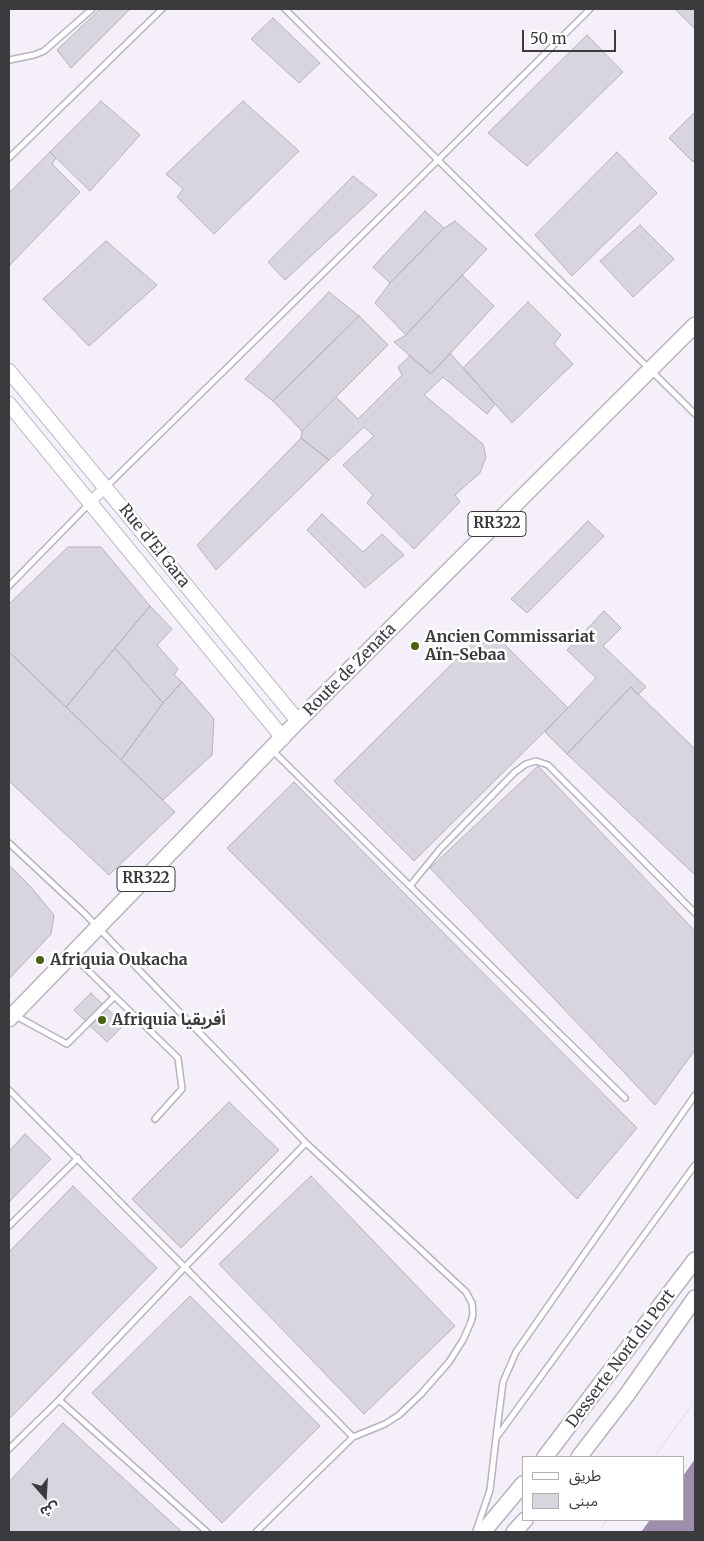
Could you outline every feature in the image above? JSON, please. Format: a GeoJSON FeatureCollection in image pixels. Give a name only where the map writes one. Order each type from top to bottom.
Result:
{"type":"FeatureCollection","features":[{"type":"Feature","properties":{"kind":"main road","name":"Route de Zenata"},"geometry":{"type":"LineString","coordinates":[[11,1017],[271,749],[695,325]]}},
{"type":"Feature","properties":{"kind":"main road","name":"Desserte Nord du Port"},"geometry":{"type":"LineString","coordinates":[[546,1456],[695,1260]]}},
{"type":"Feature","properties":{"kind":"main road","name":"Desserte Nord du Port"},"geometry":{"type":"LineString","coordinates":[[580,1456],[626,1396],[695,1298]]}},
{"type":"Feature","properties":{"kind":"main road"},"geometry":{"type":"LineString","coordinates":[[483,1532],[522,1485]]}},
{"type":"Feature","properties":{"kind":"main road"},"geometry":{"type":"LineString","coordinates":[[514,1532],[524,1521]]}},
{"type":"Feature","properties":{"kind":"street","name":"Rue d'El Gara"},"geometry":{"type":"LineString","coordinates":[[9,372],[106,487],[298,722]]}},
{"type":"Feature","properties":{"kind":"street","name":"Rue d'El Gara"},"geometry":{"type":"LineString","coordinates":[[9,404],[283,738]]}},
{"type":"Feature","properties":{"kind":"street"},"geometry":{"type":"LineString","coordinates":[[90,502],[106,487]]}},
{"type":"Feature","properties":{"kind":"lane"},"geometry":{"type":"LineString","coordinates":[[9,60],[44,51],[92,9]]}},
{"type":"Feature","properties":{"kind":"lane"},"geometry":{"type":"LineString","coordinates":[[9,158],[162,9]]}},
{"type":"Feature","properties":{"kind":"lane"},"geometry":{"type":"LineString","coordinates":[[284,9],[695,414]]}},
{"type":"Feature","properties":{"kind":"lane"},"geometry":{"type":"LineString","coordinates":[[106,487],[590,9]]}},
{"type":"Feature","properties":{"kind":"lane"},"geometry":{"type":"LineString","coordinates":[[9,586],[90,502]]}},
{"type":"Feature","properties":{"kind":"lane"},"geometry":{"type":"LineString","coordinates":[[271,749],[625,1098]]}},
{"type":"Feature","properties":{"kind":"lane"},"geometry":{"type":"LineString","coordinates":[[410,886],[440,849],[515,772],[526,764],[536,761],[548,765],[695,913]]}},
{"type":"Feature","properties":{"kind":"lane"},"geometry":{"type":"LineString","coordinates":[[9,843],[98,929],[306,1142],[466,1292],[470,1299],[473,1308],[471,1322],[463,1340],[449,1362],[421,1394],[399,1415],[385,1424],[353,1437],[256,1532]]}},
{"type":"Feature","properties":{"kind":"lane"},"geometry":{"type":"LineString","coordinates":[[72,956],[178,1058],[182,1089],[155,1119]]}},
{"type":"Feature","properties":{"kind":"lane"},"geometry":{"type":"LineString","coordinates":[[11,1017],[67,1044],[114,997]]}},
{"type":"Feature","properties":{"kind":"lane"},"geometry":{"type":"LineString","coordinates":[[9,1090],[353,1437]]}},
{"type":"Feature","properties":{"kind":"lane"},"geometry":{"type":"LineString","coordinates":[[476,1532],[490,1490],[503,1382],[516,1352],[695,1095]]}},
{"type":"Feature","properties":{"kind":"lane"},"geometry":{"type":"LineString","coordinates":[[9,1449],[59,1400],[306,1142]]}},
{"type":"Feature","properties":{"kind":"lane"},"geometry":{"type":"LineString","coordinates":[[9,1226],[78,1158]]}},
{"type":"Feature","properties":{"kind":"lane"},"geometry":{"type":"LineString","coordinates":[[496,1438],[695,1165]]}},
{"type":"Feature","properties":{"kind":"lane"},"geometry":{"type":"LineString","coordinates":[[59,1400],[207,1532]]}},
{"type":"Feature","properties":{"kind":"shaded area"},"geometry":{"type":"Polygon","coordinates":[[[695,1401],[695,1532],[598,1532],[606,1521],[684,1521],[684,1456],[655,1456],[695,1401]]]}},
{"type":"Feature","properties":{"kind":"pier"},"geometry":{"type":"Polygon","coordinates":[[[695,1401],[695,1459],[684,1475],[684,1456],[655,1456],[695,1401]]]}},
{"type":"Feature","properties":{"kind":"pier"},"geometry":{"type":"Polygon","coordinates":[[[606,1521],[649,1521],[641,1532],[598,1532],[606,1521]]]}},
{"type":"Feature","properties":{"kind":"building"},"geometry":{"type":"Polygon","coordinates":[[[100,9],[130,9],[71,68],[57,50],[100,9]]]}},
{"type":"Feature","properties":{"kind":"building"},"geometry":{"type":"Polygon","coordinates":[[[675,9],[695,9],[695,29],[675,9]]]}},
{"type":"Feature","properties":{"kind":"building"},"geometry":{"type":"Polygon","coordinates":[[[273,18],[320,63],[299,83],[251,39],[273,18]]]}},
{"type":"Feature","properties":{"kind":"building"},"geometry":{"type":"Polygon","coordinates":[[[587,35],[623,72],[527,166],[488,133],[587,35]]]}},
{"type":"Feature","properties":{"kind":"building"},"geometry":{"type":"Polygon","coordinates":[[[101,101],[140,135],[90,191],[50,152],[101,101]]]}},
{"type":"Feature","properties":{"kind":"building"},"geometry":{"type":"Polygon","coordinates":[[[243,101],[299,151],[214,234],[177,197],[183,189],[166,174],[243,101]]]}},
{"type":"Feature","properties":{"kind":"building"},"geometry":{"type":"Polygon","coordinates":[[[695,112],[695,159],[693,162],[669,138],[695,112]]]}},
{"type":"Feature","properties":{"kind":"building"},"geometry":{"type":"Polygon","coordinates":[[[50,152],[56,158],[52,164],[80,192],[9,266],[9,193],[50,152]]]}},
{"type":"Feature","properties":{"kind":"building"},"geometry":{"type":"Polygon","coordinates":[[[617,152],[657,193],[572,276],[535,235],[617,152]]]}},
{"type":"Feature","properties":{"kind":"building"},"geometry":{"type":"Polygon","coordinates":[[[353,176],[377,195],[285,280],[268,262],[353,176]]]}},
{"type":"Feature","properties":{"kind":"building"},"geometry":{"type":"Polygon","coordinates":[[[425,211],[444,228],[390,283],[373,267],[425,211]]]}},
{"type":"Feature","properties":{"kind":"building"},"geometry":{"type":"Polygon","coordinates":[[[455,221],[487,249],[406,335],[375,303],[390,283],[444,228],[455,221]]]}},
{"type":"Feature","properties":{"kind":"building"},"geometry":{"type":"Polygon","coordinates":[[[640,225],[674,259],[633,297],[600,261],[640,225]]]}},
{"type":"Feature","properties":{"kind":"building"},"geometry":{"type":"Polygon","coordinates":[[[106,241],[157,285],[89,346],[43,299],[106,241]]]}},
{"type":"Feature","properties":{"kind":"building"},"geometry":{"type":"Polygon","coordinates":[[[462,275],[494,306],[431,374],[394,342],[406,335],[462,275]]]}},
{"type":"Feature","properties":{"kind":"building"},"geometry":{"type":"Polygon","coordinates":[[[329,292],[359,316],[273,401],[245,379],[329,292]]]}},
{"type":"Feature","properties":{"kind":"building"},"geometry":{"type":"Polygon","coordinates":[[[528,302],[561,335],[554,344],[573,364],[512,423],[463,368],[528,302]]]}},
{"type":"Feature","properties":{"kind":"building"},"geometry":{"type":"Polygon","coordinates":[[[359,316],[388,345],[302,431],[273,401],[359,316]]]}},
{"type":"Feature","properties":{"kind":"building"},"geometry":{"type":"Polygon","coordinates":[[[450,353],[495,404],[487,414],[443,377],[424,395],[483,444],[486,457],[480,473],[455,495],[460,502],[414,549],[367,503],[373,495],[343,465],[374,436],[364,427],[329,460],[301,438],[302,431],[336,397],[358,419],[402,375],[398,367],[410,356],[431,374],[450,353]]]}},
{"type":"Feature","properties":{"kind":"building"},"geometry":{"type":"Polygon","coordinates":[[[301,438],[329,460],[216,570],[197,545],[301,438]]]}},
{"type":"Feature","properties":{"kind":"building"},"geometry":{"type":"Polygon","coordinates":[[[322,514],[363,552],[382,534],[404,555],[365,588],[307,530],[322,514]]]}},
{"type":"Feature","properties":{"kind":"building"},"geometry":{"type":"Polygon","coordinates":[[[588,521],[604,536],[527,613],[511,599],[588,521]]]}},
{"type":"Feature","properties":{"kind":"building"},"geometry":{"type":"Polygon","coordinates":[[[68,547],[101,547],[150,606],[66,707],[9,652],[9,604],[68,547]]]}},
{"type":"Feature","properties":{"kind":"building"},"geometry":{"type":"Polygon","coordinates":[[[150,606],[172,629],[157,645],[178,669],[174,675],[182,682],[163,703],[115,648],[150,606]]]}},
{"type":"Feature","properties":{"kind":"building"},"geometry":{"type":"Polygon","coordinates":[[[604,611],[621,628],[603,646],[646,687],[638,695],[631,687],[567,754],[545,732],[596,678],[567,650],[604,611]]]}},
{"type":"Feature","properties":{"kind":"building"},"geometry":{"type":"Polygon","coordinates":[[[488,628],[568,708],[414,861],[334,781],[488,628]]]}},
{"type":"Feature","properties":{"kind":"building"},"geometry":{"type":"Polygon","coordinates":[[[115,648],[163,703],[121,760],[66,707],[115,648]]]}},
{"type":"Feature","properties":{"kind":"building"},"geometry":{"type":"Polygon","coordinates":[[[9,652],[175,812],[109,875],[9,781],[9,652]]]}},
{"type":"Feature","properties":{"kind":"building"},"geometry":{"type":"Polygon","coordinates":[[[182,682],[214,719],[212,755],[163,800],[121,760],[163,703],[182,682]]]}},
{"type":"Feature","properties":{"kind":"building"},"geometry":{"type":"Polygon","coordinates":[[[631,687],[695,749],[695,875],[567,754],[631,687]]]}},
{"type":"Feature","properties":{"kind":"building"},"geometry":{"type":"Polygon","coordinates":[[[538,766],[695,931],[695,1050],[655,1105],[430,868],[538,766]]]}},
{"type":"Feature","properties":{"kind":"building"},"geometry":{"type":"Polygon","coordinates":[[[294,782],[637,1128],[577,1199],[227,848],[294,782]]]}},
{"type":"Feature","properties":{"kind":"building"},"geometry":{"type":"Polygon","coordinates":[[[9,865],[30,886],[54,915],[51,934],[9,979],[9,865]]]}},
{"type":"Feature","properties":{"kind":"building"},"geometry":{"type":"Polygon","coordinates":[[[91,993],[124,1025],[107,1042],[74,1010],[91,993]]]}},
{"type":"Feature","properties":{"kind":"building"},"geometry":{"type":"Polygon","coordinates":[[[229,1102],[279,1150],[181,1248],[132,1199],[229,1102]]]}},
{"type":"Feature","properties":{"kind":"building"},"geometry":{"type":"Polygon","coordinates":[[[25,1134],[51,1159],[9,1202],[9,1151],[25,1134]]]}},
{"type":"Feature","properties":{"kind":"building"},"geometry":{"type":"Polygon","coordinates":[[[311,1176],[455,1326],[364,1414],[219,1264],[311,1176]]]}},
{"type":"Feature","properties":{"kind":"building"},"geometry":{"type":"Polygon","coordinates":[[[73,1186],[157,1268],[9,1419],[9,1252],[73,1186]]]}},
{"type":"Feature","properties":{"kind":"building"},"geometry":{"type":"Polygon","coordinates":[[[190,1296],[320,1426],[222,1523],[92,1393],[190,1296]]]}},
{"type":"Feature","properties":{"kind":"building"},"geometry":{"type":"Polygon","coordinates":[[[63,1423],[182,1532],[9,1532],[9,1482],[63,1423]]]}},
{"type":"Feature","properties":{"kind":"place","name":"Ancien Commissariat Aïn-Sebaa"},"geometry":{"type":"Point","coordinates":[415,646]}},
{"type":"Feature","properties":{"kind":"place","name":"Afriquia Oukacha"},"geometry":{"type":"Point","coordinates":[40,960]}},
{"type":"Feature","properties":{"kind":"place","name":"Afriquia أفريقيا"},"geometry":{"type":"Point","coordinates":[102,1020]}}]}
